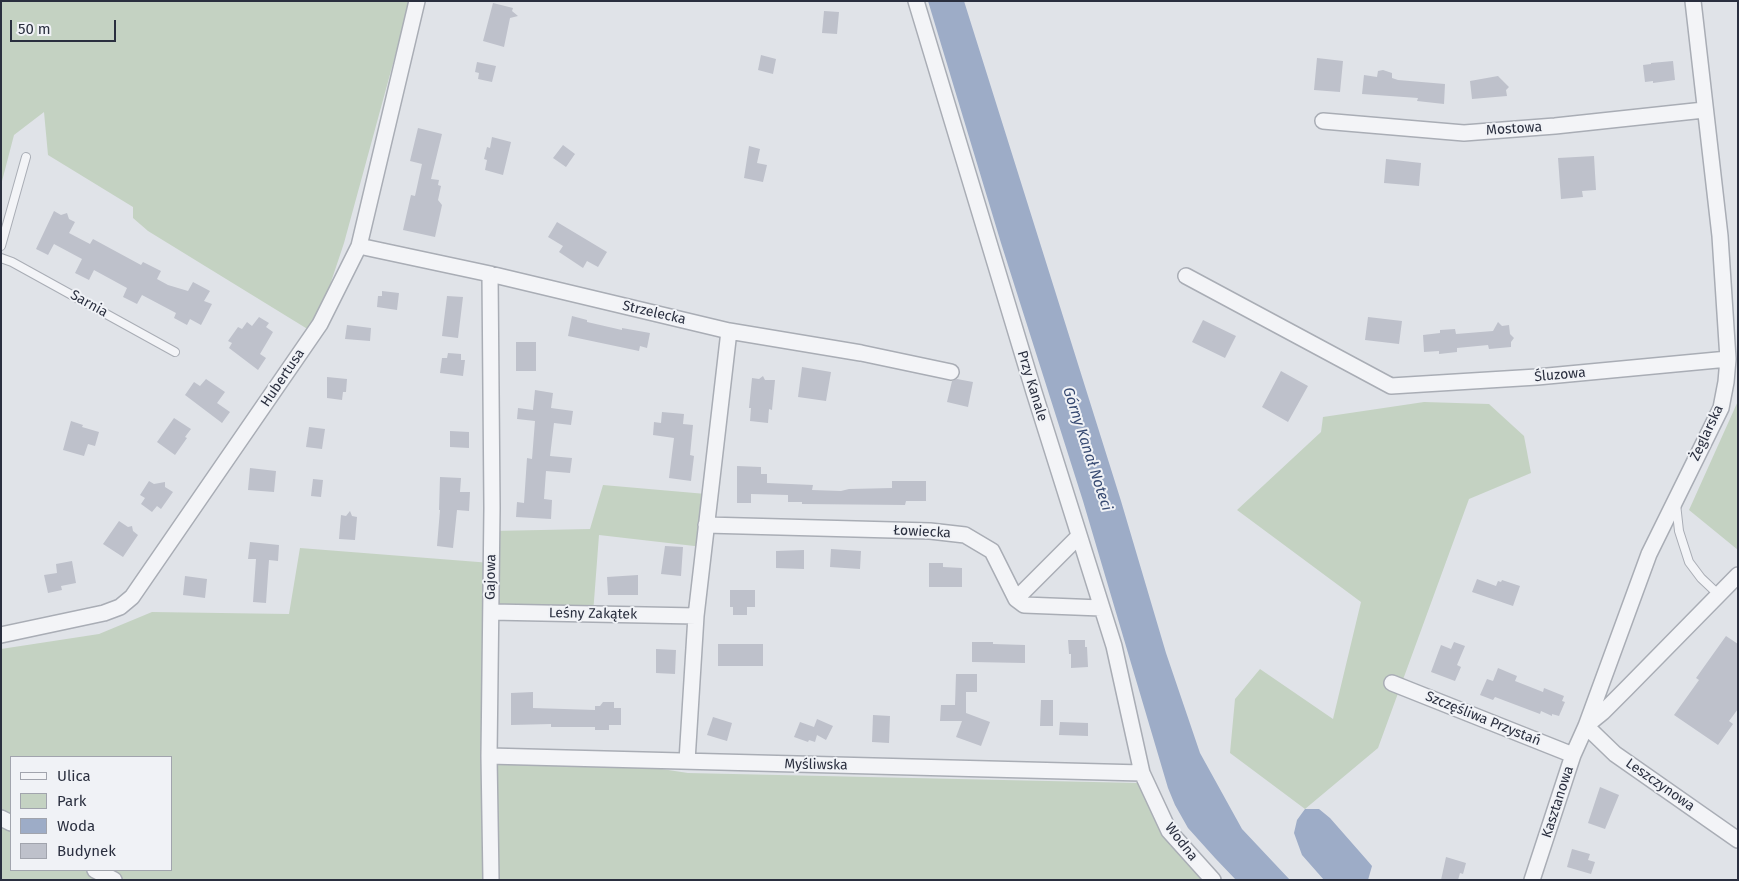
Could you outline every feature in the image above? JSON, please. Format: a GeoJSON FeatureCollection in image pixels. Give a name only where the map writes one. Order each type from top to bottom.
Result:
{"type":"FeatureCollection","features":[{"type":"Feature","properties":{"kind":"street","name":"Hubertusa"},"geometry":{"type":"LineString","coordinates":[[1,635],[104,613],[120,607],[132,598],[320,324],[359,246],[417,1]]}},
{"type":"Feature","properties":{"kind":"street","name":"Przy Kanale"},"geometry":{"type":"LineString","coordinates":[[916,1],[1031,383],[1114,646],[1142,773]]}},
{"type":"Feature","properties":{"kind":"street","name":"Żeglarska"},"geometry":{"type":"LineString","coordinates":[[1586,726],[1648,554],[1721,408],[1726,382],[1728,359],[1720,236],[1692,1]]}},
{"type":"Feature","properties":{"kind":"street","name":"Mostowa"},"geometry":{"type":"LineString","coordinates":[[1323,122],[1464,133],[1555,126],[1704,110]]}},
{"type":"Feature","properties":{"kind":"street","name":"Strzelecka"},"geometry":{"type":"LineString","coordinates":[[359,246],[490,274],[729,331],[861,353],[951,372]]}},
{"type":"Feature","properties":{"kind":"street","name":"Gajowa"},"geometry":{"type":"LineString","coordinates":[[490,274],[491,612],[489,756],[491,880]]}},
{"type":"Feature","properties":{"kind":"street","name":"Śluzowa"},"geometry":{"type":"LineString","coordinates":[[1186,276],[1391,386],[1537,377],[1728,359]]}},
{"type":"Feature","properties":{"kind":"street"},"geometry":{"type":"LineString","coordinates":[[687,761],[696,616],[729,331]]}},
{"type":"Feature","properties":{"kind":"street","name":"Łowiecka"},"geometry":{"type":"LineString","coordinates":[[706,525],[930,531],[965,535],[992,551],[1016,599]]}},
{"type":"Feature","properties":{"kind":"street"},"geometry":{"type":"LineString","coordinates":[[1079,536],[1016,599],[1024,605],[1101,608]]}},
{"type":"Feature","properties":{"kind":"street"},"geometry":{"type":"LineString","coordinates":[[1586,726],[1609,706],[1738,575]]}},
{"type":"Feature","properties":{"kind":"street","name":"Leśny Zakątek"},"geometry":{"type":"LineString","coordinates":[[491,612],[696,616]]}},
{"type":"Feature","properties":{"kind":"street","name":"Szczęśliwa Przystań"},"geometry":{"type":"LineString","coordinates":[[1392,683],[1573,755]]}},
{"type":"Feature","properties":{"kind":"street","name":"Kasztanowa"},"geometry":{"type":"LineString","coordinates":[[1532,880],[1573,755],[1586,726]]}},
{"type":"Feature","properties":{"kind":"street","name":"Leszczynowa"},"geometry":{"type":"LineString","coordinates":[[1586,726],[1615,754],[1738,840]]}},
{"type":"Feature","properties":{"kind":"street","name":"Myśliwska"},"geometry":{"type":"LineString","coordinates":[[489,756],[1142,773]]}},
{"type":"Feature","properties":{"kind":"street","name":"Wodna"},"geometry":{"type":"LineString","coordinates":[[1142,773],[1169,831],[1213,880]]}},
{"type":"Feature","properties":{"kind":"street"},"geometry":{"type":"LineString","coordinates":[[98,871],[114,880]]}},
{"type":"Feature","properties":{"kind":"lane"},"geometry":{"type":"LineString","coordinates":[[1,246],[26,158]]}},
{"type":"Feature","properties":{"kind":"lane","name":"Sarnia"},"geometry":{"type":"LineString","coordinates":[[1,258],[12,262],[175,352]]}},
{"type":"Feature","properties":{"kind":"lane"},"geometry":{"type":"LineString","coordinates":[[1676,499],[1679,531],[1689,562],[1701,578],[1719,595]]}},
{"type":"Feature","properties":{"kind":"green space"},"geometry":{"type":"Polygon","coordinates":[[[1,1],[410,1],[344,243],[314,333],[148,231],[133,218],[133,207],[48,155],[44,112],[14,135],[1,185],[1,1]]]}},
{"type":"Feature","properties":{"kind":"green space"},"geometry":{"type":"Polygon","coordinates":[[[1738,401],[1738,550],[1689,510],[1738,401]]]}},
{"type":"Feature","properties":{"kind":"green space"},"geometry":{"type":"Polygon","coordinates":[[[1424,402],[1489,404],[1524,436],[1531,473],[1469,499],[1378,748],[1305,809],[1230,753],[1235,699],[1260,669],[1333,719],[1361,602],[1237,510],[1321,432],[1323,417],[1424,402]]]}},
{"type":"Feature","properties":{"kind":"green space"},"geometry":{"type":"Polygon","coordinates":[[[603,485],[706,494],[703,547],[599,535],[593,614],[491,612],[485,760],[596,759],[688,773],[1138,783],[1162,834],[1211,880],[1,880],[1,649],[99,634],[152,612],[289,614],[300,548],[491,563],[492,531],[590,529],[603,485]]]}},
{"type":"Feature","properties":{"kind":"water","name":"Górny Kanał Noteci"},"geometry":{"type":"Polygon","coordinates":[[[928,1],[964,1],[1121,501],[1166,653],[1200,753],[1242,829],[1290,880],[1236,880],[1188,828],[1175,805],[1168,788],[1083,501],[1001,243],[928,1]]]}},
{"type":"Feature","properties":{"kind":"water"},"geometry":{"type":"Polygon","coordinates":[[[1305,809],[1319,809],[1330,818],[1372,866],[1368,880],[1324,880],[1302,855],[1294,833],[1297,820],[1305,809]]]}},
{"type":"Feature","properties":{"kind":"building"},"geometry":{"type":"Polygon","coordinates":[[[493,3],[513,8],[512,11],[518,16],[510,18],[504,47],[483,41],[493,3]]]}},
{"type":"Feature","properties":{"kind":"building"},"geometry":{"type":"Polygon","coordinates":[[[824,11],[839,12],[837,34],[822,33],[824,11]]]}},
{"type":"Feature","properties":{"kind":"building"},"geometry":{"type":"Polygon","coordinates":[[[761,55],[776,59],[773,74],[758,70],[761,55]]]}},
{"type":"Feature","properties":{"kind":"building"},"geometry":{"type":"Polygon","coordinates":[[[1317,58],[1343,61],[1340,92],[1314,90],[1317,58]]]}},
{"type":"Feature","properties":{"kind":"building"},"geometry":{"type":"Polygon","coordinates":[[[1673,61],[1675,80],[1653,83],[1653,81],[1645,82],[1643,65],[1673,61]]]}},
{"type":"Feature","properties":{"kind":"building"},"geometry":{"type":"Polygon","coordinates":[[[477,62],[496,66],[492,82],[478,79],[479,73],[475,72],[477,62]]]}},
{"type":"Feature","properties":{"kind":"building"},"geometry":{"type":"Polygon","coordinates":[[[1383,70],[1392,73],[1392,78],[1398,80],[1445,84],[1444,104],[1417,101],[1418,98],[1362,94],[1364,75],[1377,77],[1378,71],[1383,70]]]}},
{"type":"Feature","properties":{"kind":"building"},"geometry":{"type":"Polygon","coordinates":[[[1498,76],[1509,87],[1506,90],[1507,96],[1472,99],[1470,81],[1498,76]]]}},
{"type":"Feature","properties":{"kind":"building"},"geometry":{"type":"Polygon","coordinates":[[[418,128],[442,134],[431,179],[439,180],[438,185],[441,186],[438,200],[442,205],[435,237],[403,230],[411,195],[415,196],[422,164],[410,161],[418,128]]]}},
{"type":"Feature","properties":{"kind":"building"},"geometry":{"type":"Polygon","coordinates":[[[492,137],[511,142],[503,175],[485,170],[487,160],[484,159],[487,147],[490,148],[492,137]]]}},
{"type":"Feature","properties":{"kind":"building"},"geometry":{"type":"Polygon","coordinates":[[[563,145],[575,154],[566,167],[553,158],[563,145]]]}},
{"type":"Feature","properties":{"kind":"building"},"geometry":{"type":"Polygon","coordinates":[[[749,146],[760,149],[757,163],[767,165],[763,182],[744,178],[749,146]]]}},
{"type":"Feature","properties":{"kind":"building"},"geometry":{"type":"Polygon","coordinates":[[[1594,156],[1596,190],[1582,191],[1583,197],[1561,199],[1558,158],[1594,156]]]}},
{"type":"Feature","properties":{"kind":"building"},"geometry":{"type":"Polygon","coordinates":[[[1386,159],[1421,163],[1419,186],[1384,183],[1386,159]]]}},
{"type":"Feature","properties":{"kind":"building"},"geometry":{"type":"Polygon","coordinates":[[[54,211],[61,215],[67,213],[69,219],[75,222],[69,233],[90,244],[93,239],[141,265],[143,262],[161,271],[157,279],[168,285],[188,291],[193,282],[210,291],[204,301],[212,304],[201,325],[190,319],[187,325],[174,318],[176,313],[142,295],[137,304],[123,297],[127,288],[94,270],[89,280],[75,273],[82,259],[54,244],[48,255],[36,249],[54,211]]]}},
{"type":"Feature","properties":{"kind":"building"},"geometry":{"type":"Polygon","coordinates":[[[557,222],[607,252],[598,267],[587,261],[583,268],[559,252],[563,246],[548,237],[557,222]]]}},
{"type":"Feature","properties":{"kind":"building"},"geometry":{"type":"Polygon","coordinates":[[[382,291],[399,293],[397,310],[377,307],[378,296],[382,296],[382,291]]]}},
{"type":"Feature","properties":{"kind":"building"},"geometry":{"type":"Polygon","coordinates":[[[447,296],[463,297],[458,338],[442,336],[447,296]]]}},
{"type":"Feature","properties":{"kind":"building"},"geometry":{"type":"Polygon","coordinates":[[[572,316],[587,320],[587,322],[622,330],[622,328],[650,333],[647,348],[640,346],[639,351],[568,336],[572,316]]]}},
{"type":"Feature","properties":{"kind":"building"},"geometry":{"type":"Polygon","coordinates":[[[259,317],[269,323],[266,327],[273,332],[260,354],[266,358],[258,370],[229,348],[232,343],[228,341],[238,327],[242,329],[247,322],[252,326],[259,317]]]}},
{"type":"Feature","properties":{"kind":"building"},"geometry":{"type":"Polygon","coordinates":[[[1368,317],[1402,321],[1399,344],[1365,340],[1368,317]]]}},
{"type":"Feature","properties":{"kind":"building"},"geometry":{"type":"Polygon","coordinates":[[[1203,320],[1236,336],[1225,358],[1192,342],[1203,320]]]}},
{"type":"Feature","properties":{"kind":"building"},"geometry":{"type":"Polygon","coordinates":[[[1498,322],[1502,326],[1509,325],[1510,334],[1514,338],[1511,342],[1511,347],[1489,349],[1488,345],[1457,348],[1457,352],[1439,354],[1439,351],[1424,352],[1423,335],[1440,333],[1440,330],[1455,329],[1456,334],[1493,331],[1498,322]]]}},
{"type":"Feature","properties":{"kind":"building"},"geometry":{"type":"Polygon","coordinates":[[[347,325],[371,328],[370,341],[345,339],[347,325]]]}},
{"type":"Feature","properties":{"kind":"building"},"geometry":{"type":"Polygon","coordinates":[[[516,342],[536,342],[536,371],[516,371],[516,342]]]}},
{"type":"Feature","properties":{"kind":"building"},"geometry":{"type":"Polygon","coordinates":[[[448,353],[461,354],[461,360],[465,360],[463,376],[440,373],[442,358],[447,358],[448,353]]]}},
{"type":"Feature","properties":{"kind":"building"},"geometry":{"type":"Polygon","coordinates":[[[802,367],[831,372],[826,401],[798,397],[802,367]]]}},
{"type":"Feature","properties":{"kind":"building"},"geometry":{"type":"Polygon","coordinates":[[[1281,371],[1308,386],[1288,422],[1262,407],[1281,371]]]}},
{"type":"Feature","properties":{"kind":"building"},"geometry":{"type":"Polygon","coordinates":[[[763,376],[765,380],[775,380],[772,410],[769,409],[768,423],[750,421],[751,408],[749,408],[752,378],[759,379],[763,376]]]}},
{"type":"Feature","properties":{"kind":"building"},"geometry":{"type":"Polygon","coordinates":[[[327,377],[347,379],[346,392],[343,392],[342,400],[327,398],[327,377]]]}},
{"type":"Feature","properties":{"kind":"building"},"geometry":{"type":"Polygon","coordinates":[[[206,379],[225,392],[217,403],[230,412],[222,423],[185,395],[194,382],[200,386],[206,379]]]}},
{"type":"Feature","properties":{"kind":"building"},"geometry":{"type":"Polygon","coordinates":[[[957,379],[973,382],[968,407],[947,402],[952,381],[957,379]]]}},
{"type":"Feature","properties":{"kind":"building"},"geometry":{"type":"Polygon","coordinates":[[[535,390],[553,393],[551,408],[573,411],[571,425],[554,423],[550,456],[572,458],[570,473],[546,471],[544,499],[552,500],[551,519],[516,517],[517,502],[524,503],[527,458],[532,459],[535,421],[517,419],[518,408],[533,410],[535,390]]]}},
{"type":"Feature","properties":{"kind":"building"},"geometry":{"type":"Polygon","coordinates":[[[662,412],[684,414],[683,424],[693,425],[690,455],[694,456],[691,481],[669,478],[674,438],[653,435],[654,422],[661,423],[662,412]]]}},
{"type":"Feature","properties":{"kind":"building"},"geometry":{"type":"Polygon","coordinates":[[[174,418],[191,429],[175,455],[157,442],[174,418]]]}},
{"type":"Feature","properties":{"kind":"building"},"geometry":{"type":"Polygon","coordinates":[[[71,421],[83,425],[82,427],[99,432],[95,446],[88,444],[84,456],[63,450],[71,421]]]}},
{"type":"Feature","properties":{"kind":"building"},"geometry":{"type":"Polygon","coordinates":[[[309,427],[325,429],[322,449],[306,447],[309,427]]]}},
{"type":"Feature","properties":{"kind":"building"},"geometry":{"type":"Polygon","coordinates":[[[450,431],[469,432],[469,448],[450,447],[450,431]]]}},
{"type":"Feature","properties":{"kind":"building"},"geometry":{"type":"Polygon","coordinates":[[[737,466],[761,467],[761,474],[767,474],[767,483],[813,485],[812,490],[841,491],[849,489],[892,488],[892,481],[926,481],[926,501],[906,501],[905,505],[802,504],[802,502],[788,502],[788,495],[751,494],[751,503],[737,503],[737,466]]]}},
{"type":"Feature","properties":{"kind":"building"},"geometry":{"type":"Polygon","coordinates":[[[250,468],[276,471],[274,492],[248,490],[250,468]]]}},
{"type":"Feature","properties":{"kind":"building"},"geometry":{"type":"Polygon","coordinates":[[[440,477],[461,478],[460,492],[470,492],[469,511],[457,510],[453,548],[437,546],[440,477]]]}},
{"type":"Feature","properties":{"kind":"building"},"geometry":{"type":"Polygon","coordinates":[[[313,479],[323,480],[321,497],[311,496],[313,479]]]}},
{"type":"Feature","properties":{"kind":"building"},"geometry":{"type":"Polygon","coordinates":[[[149,481],[154,484],[165,482],[165,487],[173,492],[161,509],[157,506],[152,512],[141,504],[145,498],[140,495],[149,481]]]}},
{"type":"Feature","properties":{"kind":"building"},"geometry":{"type":"Polygon","coordinates":[[[350,511],[352,516],[357,517],[355,540],[339,539],[341,515],[346,516],[350,511]]]}},
{"type":"Feature","properties":{"kind":"building"},"geometry":{"type":"Polygon","coordinates":[[[119,521],[128,527],[132,526],[133,531],[138,535],[123,557],[103,544],[119,521]]]}},
{"type":"Feature","properties":{"kind":"building"},"geometry":{"type":"Polygon","coordinates":[[[250,542],[279,545],[278,561],[269,560],[266,603],[253,602],[256,559],[248,559],[250,542]]]}},
{"type":"Feature","properties":{"kind":"building"},"geometry":{"type":"Polygon","coordinates":[[[665,546],[683,547],[681,576],[661,574],[665,546]]]}},
{"type":"Feature","properties":{"kind":"building"},"geometry":{"type":"Polygon","coordinates":[[[831,549],[861,551],[860,569],[830,567],[831,549]]]}},
{"type":"Feature","properties":{"kind":"building"},"geometry":{"type":"Polygon","coordinates":[[[804,550],[804,569],[776,568],[776,551],[804,550]]]}},
{"type":"Feature","properties":{"kind":"building"},"geometry":{"type":"Polygon","coordinates":[[[72,561],[76,583],[61,586],[62,590],[48,593],[44,575],[57,573],[56,564],[72,561]]]}},
{"type":"Feature","properties":{"kind":"building"},"geometry":{"type":"Polygon","coordinates":[[[929,563],[943,563],[943,567],[962,568],[962,587],[929,587],[929,563]]]}},
{"type":"Feature","properties":{"kind":"building"},"geometry":{"type":"Polygon","coordinates":[[[638,575],[638,595],[608,595],[607,577],[638,575]]]}},
{"type":"Feature","properties":{"kind":"building"},"geometry":{"type":"Polygon","coordinates":[[[185,576],[207,579],[205,598],[183,595],[185,576]]]}},
{"type":"Feature","properties":{"kind":"building"},"geometry":{"type":"Polygon","coordinates":[[[1477,579],[1496,586],[1498,581],[1501,582],[1502,580],[1520,586],[1513,606],[1472,592],[1477,579]]]}},
{"type":"Feature","properties":{"kind":"building"},"geometry":{"type":"Polygon","coordinates":[[[730,590],[755,590],[755,607],[747,607],[747,615],[733,615],[733,607],[730,607],[730,590]]]}},
{"type":"Feature","properties":{"kind":"building"},"geometry":{"type":"Polygon","coordinates":[[[1726,636],[1738,644],[1738,709],[1729,721],[1733,724],[1718,745],[1674,715],[1699,680],[1696,678],[1726,636]]]}},
{"type":"Feature","properties":{"kind":"building"},"geometry":{"type":"Polygon","coordinates":[[[1068,640],[1085,640],[1088,667],[1071,668],[1068,640]]]}},
{"type":"Feature","properties":{"kind":"building"},"geometry":{"type":"Polygon","coordinates":[[[972,642],[1025,645],[1025,663],[972,662],[972,642]]]}},
{"type":"Feature","properties":{"kind":"building"},"geometry":{"type":"Polygon","coordinates":[[[1454,642],[1465,646],[1457,665],[1461,667],[1455,681],[1431,672],[1441,645],[1451,649],[1454,642]]]}},
{"type":"Feature","properties":{"kind":"building"},"geometry":{"type":"Polygon","coordinates":[[[718,644],[763,644],[763,666],[718,666],[718,644]]]}},
{"type":"Feature","properties":{"kind":"building"},"geometry":{"type":"Polygon","coordinates":[[[656,649],[676,650],[675,674],[656,673],[656,649]]]}},
{"type":"Feature","properties":{"kind":"building"},"geometry":{"type":"Polygon","coordinates":[[[1498,668],[1517,676],[1515,681],[1543,692],[1544,688],[1564,696],[1562,701],[1565,702],[1559,716],[1552,714],[1552,716],[1541,711],[1540,714],[1495,697],[1493,700],[1480,695],[1487,679],[1493,681],[1498,668]]]}},
{"type":"Feature","properties":{"kind":"building"},"geometry":{"type":"Polygon","coordinates":[[[956,674],[977,674],[977,692],[966,692],[966,713],[990,722],[981,746],[956,737],[962,721],[940,721],[941,705],[955,705],[956,674]]]}},
{"type":"Feature","properties":{"kind":"building"},"geometry":{"type":"Polygon","coordinates":[[[533,692],[533,708],[595,710],[595,706],[600,706],[603,702],[614,702],[614,708],[621,708],[621,725],[609,725],[609,730],[595,730],[595,727],[551,727],[551,724],[511,725],[511,693],[533,692]]]}},
{"type":"Feature","properties":{"kind":"building"},"geometry":{"type":"Polygon","coordinates":[[[1041,700],[1053,700],[1053,726],[1040,726],[1041,700]]]}},
{"type":"Feature","properties":{"kind":"building"},"geometry":{"type":"Polygon","coordinates":[[[873,715],[890,716],[889,743],[872,742],[873,715]]]}},
{"type":"Feature","properties":{"kind":"building"},"geometry":{"type":"Polygon","coordinates":[[[713,717],[732,723],[727,741],[707,735],[713,717]]]}},
{"type":"Feature","properties":{"kind":"building"},"geometry":{"type":"Polygon","coordinates":[[[817,719],[833,726],[826,740],[817,735],[815,742],[809,740],[808,742],[794,737],[800,722],[814,727],[817,719]]]}},
{"type":"Feature","properties":{"kind":"building"},"geometry":{"type":"Polygon","coordinates":[[[1060,722],[1088,723],[1088,736],[1059,735],[1060,722]]]}},
{"type":"Feature","properties":{"kind":"building"},"geometry":{"type":"Polygon","coordinates":[[[1600,787],[1619,795],[1605,829],[1588,823],[1600,787]]]}},
{"type":"Feature","properties":{"kind":"building"},"geometry":{"type":"Polygon","coordinates":[[[1572,849],[1590,854],[1588,860],[1595,862],[1591,874],[1567,867],[1572,849]]]}},
{"type":"Feature","properties":{"kind":"building"},"geometry":{"type":"Polygon","coordinates":[[[1446,857],[1466,863],[1463,874],[1460,873],[1458,880],[1441,880],[1446,857]]]}}]}
